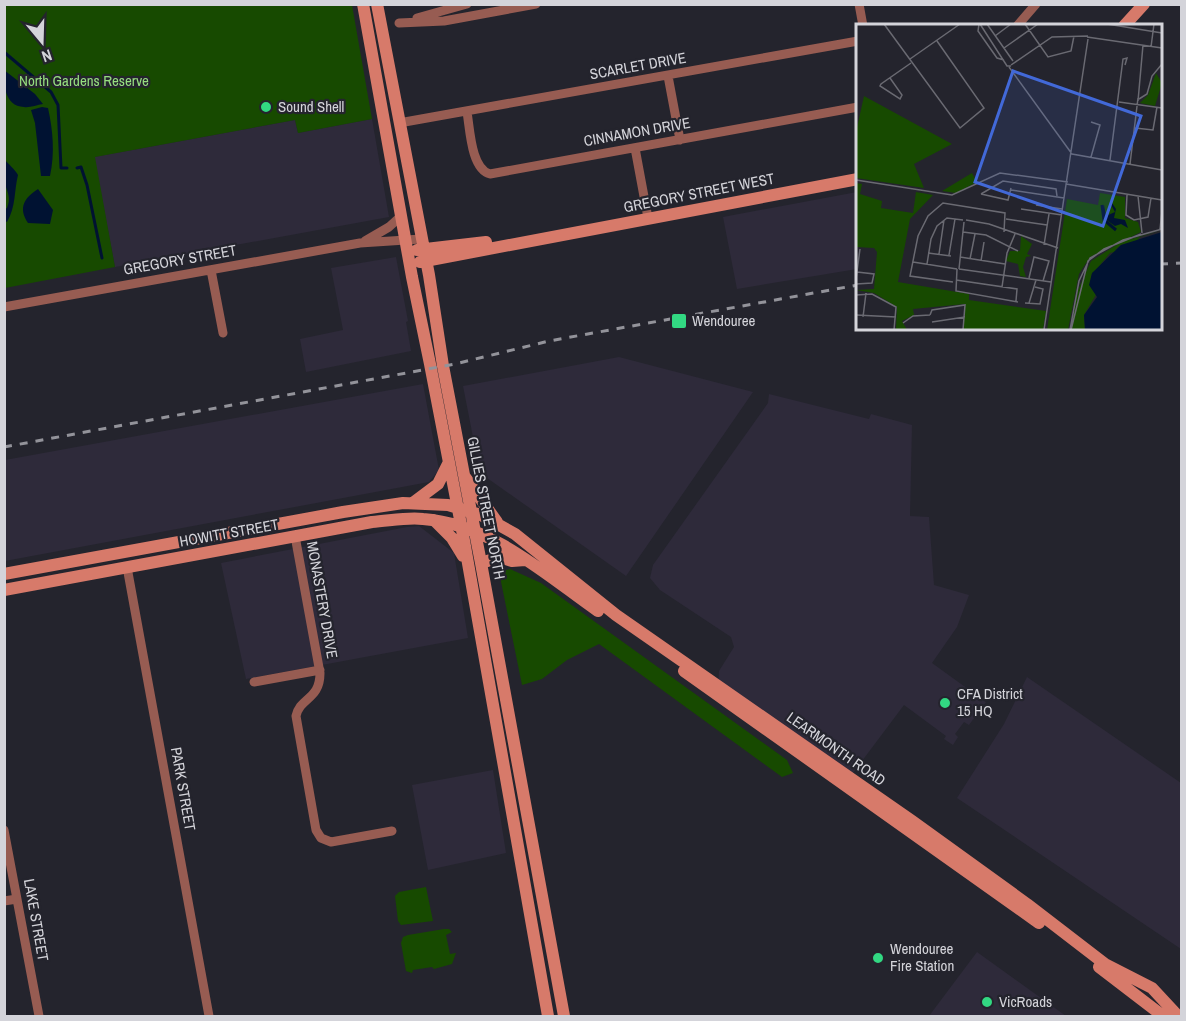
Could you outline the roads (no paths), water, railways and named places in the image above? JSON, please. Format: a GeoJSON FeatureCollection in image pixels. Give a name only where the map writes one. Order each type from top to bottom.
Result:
{"type":"FeatureCollection","features":[{"type":"Feature","properties":{"kind":"main road","name":"GILLIES STREET NORTH"},"geometry":{"type":"LineString","coordinates":[[363,4],[400,217],[461,525],[548,1017]]}},
{"type":"Feature","properties":{"kind":"main road","name":"GILLIES STREET NORTH"},"geometry":{"type":"LineString","coordinates":[[377,4],[564,1017]]}},
{"type":"Feature","properties":{"kind":"main road"},"geometry":{"type":"LineString","coordinates":[[1126,24],[1144,4]]}},
{"type":"Feature","properties":{"kind":"main road","name":"GREGORY STREET WEST"},"geometry":{"type":"LineString","coordinates":[[407,252],[547,236],[856,179]]}},
{"type":"Feature","properties":{"kind":"main road"},"geometry":{"type":"LineString","coordinates":[[414,502],[438,484],[449,462]]}},
{"type":"Feature","properties":{"kind":"main road"},"geometry":{"type":"LineString","coordinates":[[464,476],[497,523]]}},
{"type":"Feature","properties":{"kind":"main road","name":"HOWITT STREET"},"geometry":{"type":"LineString","coordinates":[[4,574],[292,521],[414,502],[457,507],[471,512]]}},
{"type":"Feature","properties":{"kind":"main road","name":"LEARMONTH ROAD"},"geometry":{"type":"LineString","coordinates":[[471,512],[497,523],[533,548],[616,615],[1088,957],[1107,975],[1163,1017]]}},
{"type":"Feature","properties":{"kind":"main road","name":"HOWITT STREET"},"geometry":{"type":"LineString","coordinates":[[4,590],[372,522],[408,519],[434,520],[461,525]]}},
{"type":"Feature","properties":{"kind":"main road"},"geometry":{"type":"LineString","coordinates":[[434,520],[452,538],[467,562]]}},
{"type":"Feature","properties":{"kind":"main road"},"geometry":{"type":"LineString","coordinates":[[292,521],[295,536]]}},
{"type":"Feature","properties":{"kind":"main road","name":"LEARMONTH ROAD"},"geometry":{"type":"LineString","coordinates":[[461,525],[525,560],[700,677]]}},
{"type":"Feature","properties":{"kind":"main road"},"geometry":{"type":"LineString","coordinates":[[167,544],[170,559]]}},
{"type":"Feature","properties":{"kind":"main road"},"geometry":{"type":"LineString","coordinates":[[481,563],[500,557],[512,561],[525,560]]}},
{"type":"Feature","properties":{"kind":"main road","name":"LEARMONTH ROAD"},"geometry":{"type":"LineString","coordinates":[[840,776],[1028,904],[1105,964],[1152,988],[1178,1017]]}},
{"type":"Feature","properties":{"kind":"street"},"geometry":{"type":"LineString","coordinates":[[381,26],[467,4]]}},
{"type":"Feature","properties":{"kind":"street"},"geometry":{"type":"LineString","coordinates":[[482,4],[484,15]]}},
{"type":"Feature","properties":{"kind":"street"},"geometry":{"type":"LineString","coordinates":[[859,4],[863,24]]}},
{"type":"Feature","properties":{"kind":"street"},"geometry":{"type":"LineString","coordinates":[[1019,24],[1036,4]]}},
{"type":"Feature","properties":{"kind":"street"},"geometry":{"type":"LineString","coordinates":[[399,23],[444,21],[530,5]]}},
{"type":"Feature","properties":{"kind":"street","name":"SCARLET DRIVE"},"geometry":{"type":"LineString","coordinates":[[399,123],[423,121],[856,41]]}},
{"type":"Feature","properties":{"kind":"street"},"geometry":{"type":"LineString","coordinates":[[668,76],[680,140]]}},
{"type":"Feature","properties":{"kind":"street","name":"CINNAMON DRIVE"},"geometry":{"type":"LineString","coordinates":[[467,112],[477,164],[483,171],[490,174],[856,107]]}},
{"type":"Feature","properties":{"kind":"street"},"geometry":{"type":"LineString","coordinates":[[402,140],[411,127],[423,121]]}},
{"type":"Feature","properties":{"kind":"street"},"geometry":{"type":"LineString","coordinates":[[635,148],[648,218]]}},
{"type":"Feature","properties":{"kind":"street","name":"GREGORY STREET"},"geometry":{"type":"LineString","coordinates":[[4,307],[360,243],[378,234],[400,217]]}},
{"type":"Feature","properties":{"kind":"street","name":"GREGORY STREET"},"geometry":{"type":"LineString","coordinates":[[360,243],[407,252]]}},
{"type":"Feature","properties":{"kind":"street"},"geometry":{"type":"LineString","coordinates":[[211,270],[223,333]]}},
{"type":"Feature","properties":{"kind":"street","name":"MONASTERY DRIVE"},"geometry":{"type":"LineString","coordinates":[[295,536],[320,670],[318,688],[312,697],[300,706],[296,716],[316,831],[322,839],[331,842],[392,831]]}},
{"type":"Feature","properties":{"kind":"street","name":"PARK STREET"},"geometry":{"type":"LineString","coordinates":[[127,567],[209,1017]]}},
{"type":"Feature","properties":{"kind":"street","name":"MONASTERY DRIVE"},"geometry":{"type":"LineString","coordinates":[[254,682],[320,670]]}},
{"type":"Feature","properties":{"kind":"street","name":"LAKE STREET"},"geometry":{"type":"LineString","coordinates":[[4,830],[39,1017]]}},
{"type":"Feature","properties":{"kind":"street"},"geometry":{"type":"LineString","coordinates":[[4,901],[17,899]]}},
{"type":"Feature","properties":{"kind":"water"},"geometry":{"type":"Polygon","coordinates":[[[4,70],[35,94],[43,104],[26,107],[12,103],[6,93],[4,70]]]}},
{"type":"Feature","properties":{"kind":"water"},"geometry":{"type":"Polygon","coordinates":[[[48,108],[52,134],[50,176],[41,176],[35,123],[31,110],[48,108]]]}},
{"type":"Feature","properties":{"kind":"water"},"geometry":{"type":"Polygon","coordinates":[[[4,159],[18,175],[13,205],[7,222],[5,221],[5,209],[9,199],[4,178],[4,159]]]}},
{"type":"Feature","properties":{"kind":"water"},"geometry":{"type":"Polygon","coordinates":[[[38,189],[53,210],[50,224],[28,223],[23,213],[26,200],[38,189]]]}},
{"type":"Feature","properties":{"kind":"waterway"},"geometry":{"type":"LineString","coordinates":[[4,52],[51,92],[58,105],[61,168],[67,168]]}},
{"type":"Feature","properties":{"kind":"waterway"},"geometry":{"type":"LineString","coordinates":[[77,168],[81,167],[87,185],[102,258]]}},
{"type":"Feature","properties":{"kind":"railway"},"geometry":{"type":"LineString","coordinates":[[1162,264],[1182,263]]}},
{"type":"Feature","properties":{"kind":"railway"},"geometry":{"type":"LineString","coordinates":[[4,447],[455,364],[549,341],[856,285]]}},
{"type":"Feature","properties":{"kind":"place","name":"Sound Shell"},"geometry":{"type":"Point","coordinates":[266,107]}},
{"type":"Feature","properties":{"kind":"place","name":"Wendouree"},"geometry":{"type":"Point","coordinates":[679,321]}},
{"type":"Feature","properties":{"kind":"place","name":"CFA District 15 HQ"},"geometry":{"type":"Point","coordinates":[945,703]}},
{"type":"Feature","properties":{"kind":"place","name":"Wendouree Fire Station"},"geometry":{"type":"Point","coordinates":[878,958]}},
{"type":"Feature","properties":{"kind":"place","name":"VicRoads"},"geometry":{"type":"Point","coordinates":[987,1002]}},
{"type":"Feature","properties":{"kind":"park label","name":"North Gardens Reserve"},"geometry":{"type":"Point","coordinates":[84,81]}}]}
